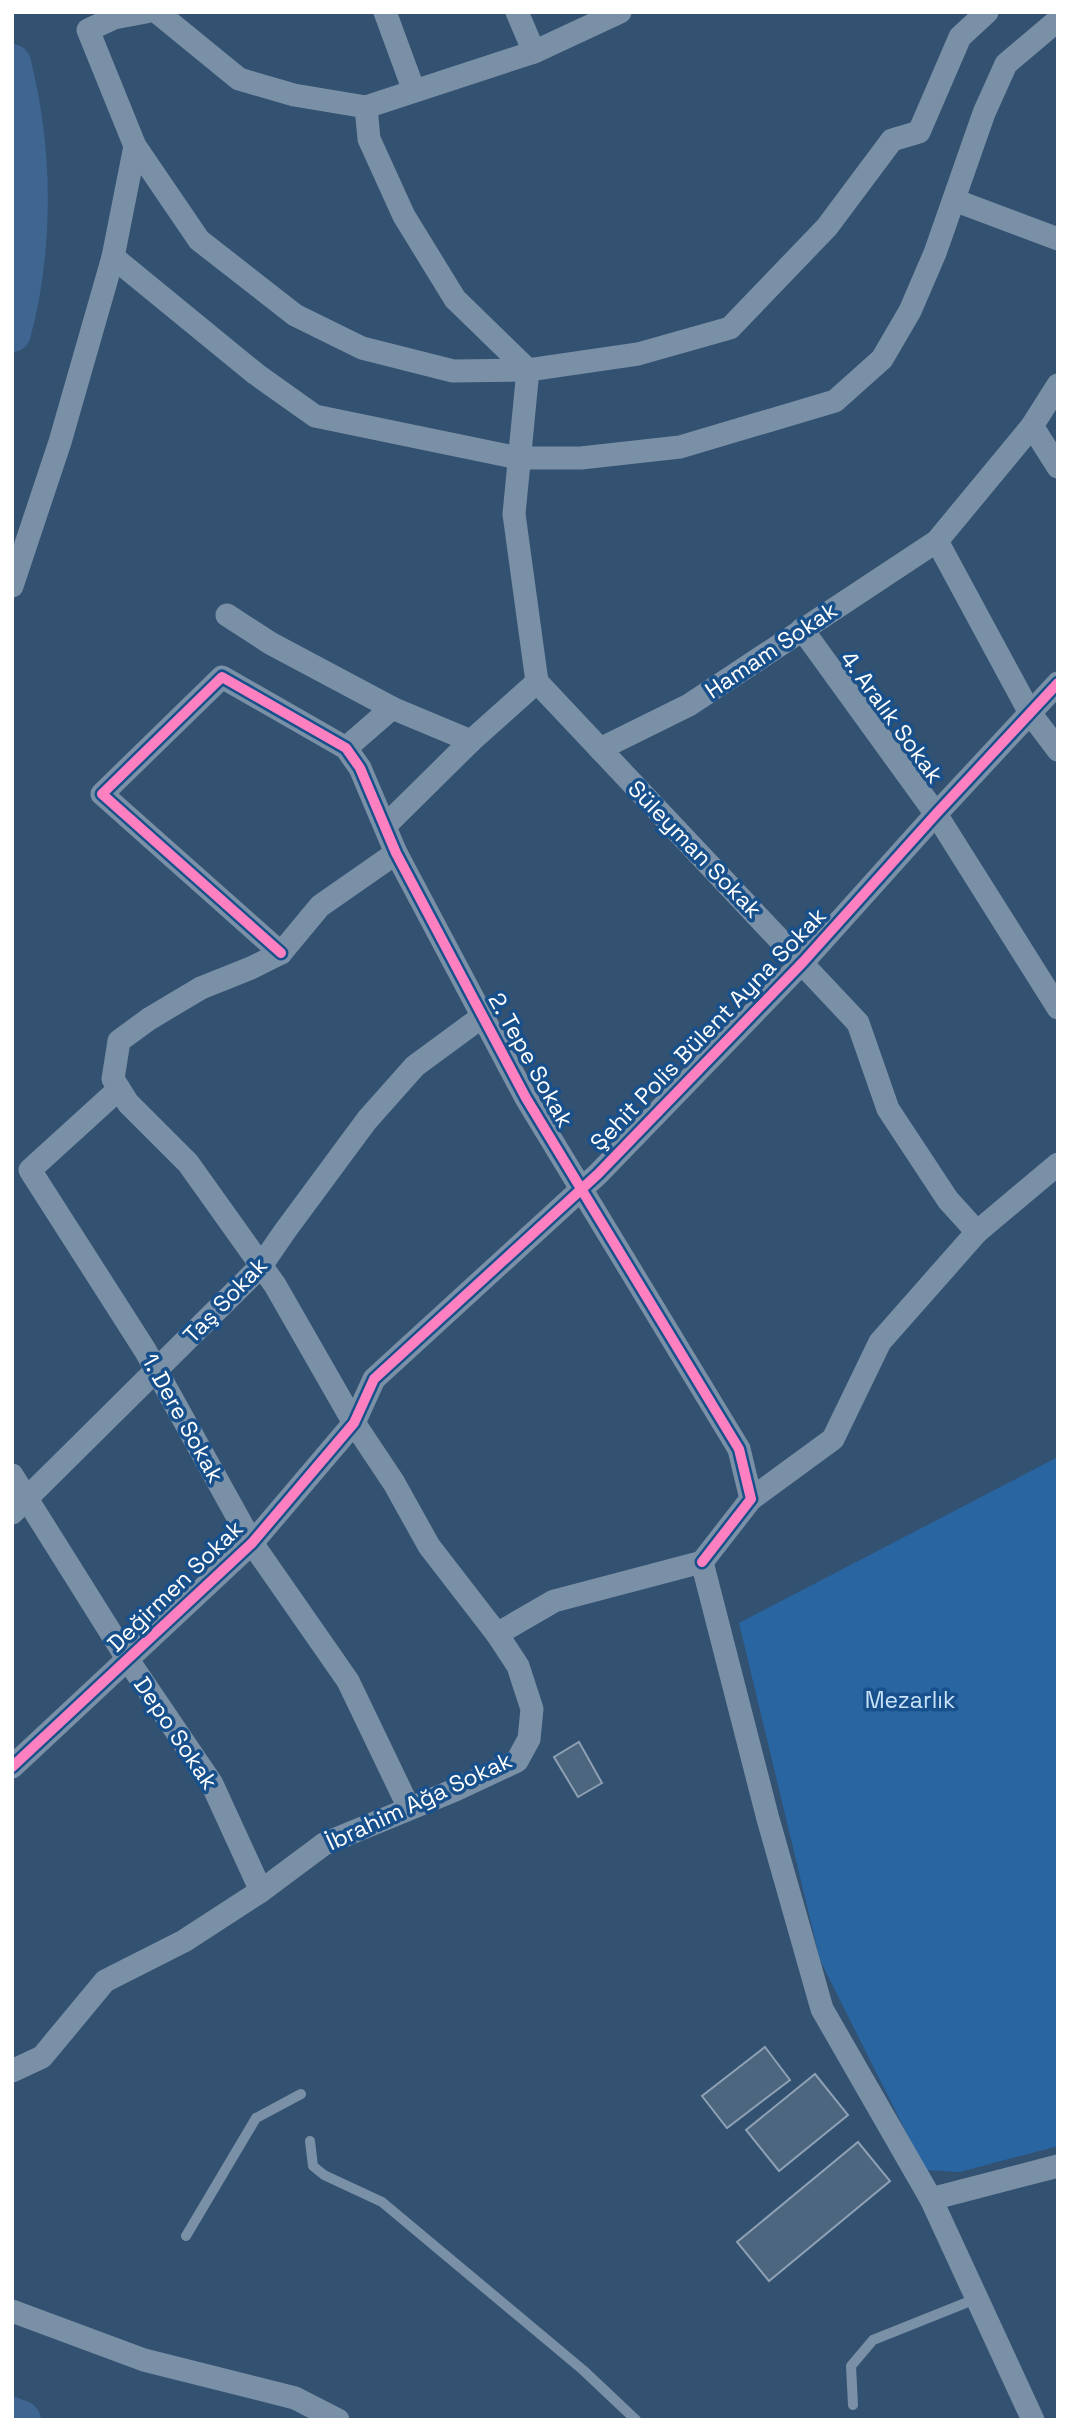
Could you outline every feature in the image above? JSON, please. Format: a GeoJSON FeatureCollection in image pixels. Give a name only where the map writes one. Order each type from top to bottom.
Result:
{"type":"FeatureCollection","features":[{"type":"Feature","properties":{"kind":"street"},"geometry":{"type":"LineString","coordinates":[[146,12],[87,21],[135,146],[199,240],[295,315],[362,348],[453,371],[528,370],[638,354],[730,328],[827,226],[892,140],[919,132],[960,37],[987,12]]}},
{"type":"Feature","properties":{"kind":"street"},"geometry":{"type":"LineString","coordinates":[[157,12],[239,79],[294,95],[366,107],[534,52],[620,12]]}},
{"type":"Feature","properties":{"kind":"street"},"geometry":{"type":"LineString","coordinates":[[385,12],[414,92]]}},
{"type":"Feature","properties":{"kind":"street"},"geometry":{"type":"LineString","coordinates":[[517,12],[534,52]]}},
{"type":"Feature","properties":{"kind":"street"},"geometry":{"type":"LineString","coordinates":[[113,257],[256,374],[315,416],[519,458],[581,458],[680,447],[835,401],[882,359],[910,310],[935,253],[984,113],[1006,64],[1058,20]]}},
{"type":"Feature","properties":{"kind":"street"},"geometry":{"type":"LineString","coordinates":[[366,107],[369,139],[404,216],[455,299],[528,370]]}},
{"type":"Feature","properties":{"kind":"street"},"geometry":{"type":"LineString","coordinates":[[12,586],[60,442],[113,257],[135,146]]}},
{"type":"Feature","properties":{"kind":"street"},"geometry":{"type":"LineString","coordinates":[[954,200],[1058,239]]}},
{"type":"Feature","properties":{"kind":"street"},"geometry":{"type":"LineString","coordinates":[[385,826],[471,741],[537,682],[514,514],[528,370]]}},
{"type":"Feature","properties":{"kind":"street","name":"Hamam Sokak"},"geometry":{"type":"LineString","coordinates":[[600,749],[689,705],[937,541],[1032,426],[1058,384]]}},
{"type":"Feature","properties":{"kind":"street"},"geometry":{"type":"LineString","coordinates":[[1032,426],[1058,467]]}},
{"type":"Feature","properties":{"kind":"street"},"geometry":{"type":"LineString","coordinates":[[937,541],[1030,713],[1058,750]]}},
{"type":"Feature","properties":{"kind":"street"},"geometry":{"type":"LineString","coordinates":[[227,615],[270,643],[392,708],[471,741]]}},
{"type":"Feature","properties":{"kind":"street","name":"4. Aralık Sokak"},"geometry":{"type":"LineString","coordinates":[[802,629],[936,814],[1058,1008]]}},
{"type":"Feature","properties":{"kind":"street"},"geometry":{"type":"LineString","coordinates":[[281,953],[102,793],[222,677],[346,748],[392,708]]}},
{"type":"Feature","properties":{"kind":"street","name":"Süleyman Sokak"},"geometry":{"type":"LineString","coordinates":[[537,682],[858,1023],[888,1109],[948,1200],[977,1232]]}},
{"type":"Feature","properties":{"kind":"street","name":"Şehit Polis Bülent Ayna Sokak"},"geometry":{"type":"LineString","coordinates":[[354,1423],[374,1379],[581,1189],[803,962],[1058,683]]}},
{"type":"Feature","properties":{"kind":"street","name":"2. Tepe Sokak"},"geometry":{"type":"LineString","coordinates":[[346,748],[360,768],[396,853],[526,1098],[739,1449],[751,1499]]}},
{"type":"Feature","properties":{"kind":"street"},"geometry":{"type":"LineString","coordinates":[[119,1090],[113,1079],[120,1041],[149,1019],[201,988],[281,953],[320,906],[396,853]]}},
{"type":"Feature","properties":{"kind":"street","name":"Taş Sokak"},"geometry":{"type":"LineString","coordinates":[[19,1507],[261,1266],[367,1120],[415,1066],[483,1016]]}},
{"type":"Feature","properties":{"kind":"street","name":"İbrahim Ağa Sokak"},"geometry":{"type":"LineString","coordinates":[[12,2071],[42,2057],[105,1981],[184,1941],[261,1891],[324,1844],[455,1790],[517,1761],[529,1739],[531,1709],[518,1666],[497,1634],[429,1546],[275,1285],[188,1163],[128,1103],[119,1090]]}},
{"type":"Feature","properties":{"kind":"street","name":"1. Dere Sokak"},"geometry":{"type":"LineString","coordinates":[[119,1090],[30,1170],[157,1371],[252,1543],[348,1681],[410,1808]]}},
{"type":"Feature","properties":{"kind":"street"},"geometry":{"type":"LineString","coordinates":[[497,1634],[554,1601],[702,1562],[751,1499],[833,1439],[880,1342],[977,1232],[1058,1164]]}},
{"type":"Feature","properties":{"kind":"street","name":"Değirmen Sokak"},"geometry":{"type":"LineString","coordinates":[[12,1767],[252,1543],[354,1423]]}},
{"type":"Feature","properties":{"kind":"street","name":"Depo Sokak"},"geometry":{"type":"LineString","coordinates":[[12,1475],[19,1507],[212,1784],[261,1891]]}},
{"type":"Feature","properties":{"kind":"street"},"geometry":{"type":"LineString","coordinates":[[702,1562],[761,1794],[822,2009],[931,2199],[1033,2420]]}},
{"type":"Feature","properties":{"kind":"street"},"geometry":{"type":"LineString","coordinates":[[931,2199],[1058,2166]]}},
{"type":"Feature","properties":{"kind":"street"},"geometry":{"type":"LineString","coordinates":[[12,2311],[144,2360],[295,2398],[338,2420]]}},
{"type":"Feature","properties":{"kind":"lane"},"geometry":{"type":"LineString","coordinates":[[186,2236],[256,2118],[301,2094]]}},
{"type":"Feature","properties":{"kind":"lane"},"geometry":{"type":"LineString","coordinates":[[310,2141],[313,2166],[324,2175],[382,2202],[583,2370],[636,2420]]}},
{"type":"Feature","properties":{"kind":"lane"},"geometry":{"type":"LineString","coordinates":[[853,2404],[851,2366],[873,2340],[978,2298]]}},
{"type":"Feature","properties":{"kind":"green space","name":"Mezarlık"},"geometry":{"type":"Polygon","coordinates":[[[1058,1457],[1058,2146],[960,2172],[925,2170],[820,1960],[739,1623],[1058,1457]]]}},
{"type":"Feature","properties":{"kind":"building"},"geometry":{"type":"Polygon","coordinates":[[[579,1742],[602,1783],[578,1797],[554,1757],[579,1742]]]}},
{"type":"Feature","properties":{"kind":"building"},"geometry":{"type":"Polygon","coordinates":[[[765,2047],[790,2080],[727,2128],[702,2096],[765,2047]]]}},
{"type":"Feature","properties":{"kind":"building"},"geometry":{"type":"Polygon","coordinates":[[[815,2074],[848,2115],[779,2171],[746,2130],[815,2074]]]}},
{"type":"Feature","properties":{"kind":"building"},"geometry":{"type":"Polygon","coordinates":[[[858,2142],[890,2181],[769,2281],[737,2242],[858,2142]]]}},
{"type":"Feature","properties":{"kind":"waterway"},"geometry":{"type":"LineString","coordinates":[[12,63],[25,130],[29,198],[25,266],[12,333]]}},
{"type":"Feature","properties":{"kind":"waterway"},"geometry":{"type":"LineString","coordinates":[[12,2416],[22,2420]]}},
{"type":"Feature","properties":{"kind":"cycle path"},"geometry":{"type":"LineString","coordinates":[[281,953],[102,794],[222,677],[346,748],[360,768],[396,853],[526,1098],[739,1449],[751,1499],[702,1562]]}},
{"type":"Feature","properties":{"kind":"cycle path"},"geometry":{"type":"LineString","coordinates":[[12,1767],[252,1543],[354,1423],[374,1379],[598,1174],[803,962],[1058,683]]}}]}
